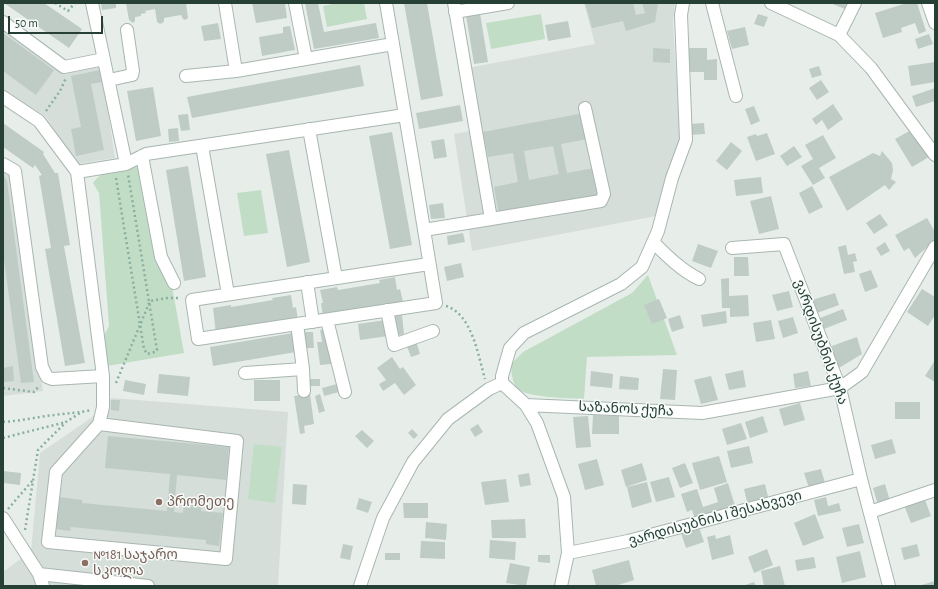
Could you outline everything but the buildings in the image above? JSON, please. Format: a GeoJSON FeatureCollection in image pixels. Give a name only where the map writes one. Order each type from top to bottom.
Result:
{"type":"FeatureCollection","features":[{"type":"Feature","properties":{"kind":"street"},"geometry":{"type":"LineString","coordinates":[[92,3],[126,164]]}},
{"type":"Feature","properties":{"kind":"street"},"geometry":{"type":"LineString","coordinates":[[224,3],[236,70]]}},
{"type":"Feature","properties":{"kind":"street"},"geometry":{"type":"LineString","coordinates":[[295,3],[306,59]]}},
{"type":"Feature","properties":{"kind":"street"},"geometry":{"type":"LineString","coordinates":[[386,3],[436,303],[198,339],[192,300],[429,264]]}},
{"type":"Feature","properties":{"kind":"street"},"geometry":{"type":"LineString","coordinates":[[491,219],[454,7],[508,3]]}},
{"type":"Feature","properties":{"kind":"street"},"geometry":{"type":"LineString","coordinates":[[561,586],[568,553],[564,497],[537,423],[526,405],[502,383],[502,376],[510,348],[524,333],[621,284],[642,267],[658,231],[672,178],[686,140],[681,15],[683,3]]}},
{"type":"Feature","properties":{"kind":"street"},"geometry":{"type":"LineString","coordinates":[[712,3],[736,96]]}},
{"type":"Feature","properties":{"kind":"street"},"geometry":{"type":"LineString","coordinates":[[772,3],[839,35],[871,68],[935,155]]}},
{"type":"Feature","properties":{"kind":"street"},"geometry":{"type":"LineString","coordinates":[[839,35],[855,3]]}},
{"type":"Feature","properties":{"kind":"street"},"geometry":{"type":"LineString","coordinates":[[928,3],[935,23]]}},
{"type":"Feature","properties":{"kind":"street"},"geometry":{"type":"LineString","coordinates":[[3,22],[64,67],[104,59]]}},
{"type":"Feature","properties":{"kind":"street"},"geometry":{"type":"LineString","coordinates":[[109,80],[132,75],[134,71],[127,30]]}},
{"type":"Feature","properties":{"kind":"street"},"geometry":{"type":"LineString","coordinates":[[186,76],[236,70],[393,44]]}},
{"type":"Feature","properties":{"kind":"street"},"geometry":{"type":"LineString","coordinates":[[3,97],[38,121],[77,172],[103,376],[103,404],[99,424],[56,472],[48,542],[226,559],[237,441],[99,424]]}},
{"type":"Feature","properties":{"kind":"street"},"geometry":{"type":"LineString","coordinates":[[424,230],[601,201],[604,194],[585,108]]}},
{"type":"Feature","properties":{"kind":"street"},"geometry":{"type":"LineString","coordinates":[[77,172],[126,164],[146,154],[405,115]]}},
{"type":"Feature","properties":{"kind":"street"},"geometry":{"type":"LineString","coordinates":[[309,129],[336,278]]}},
{"type":"Feature","properties":{"kind":"street"},"geometry":{"type":"LineString","coordinates":[[202,146],[228,294]]}},
{"type":"Feature","properties":{"kind":"street"},"geometry":{"type":"LineString","coordinates":[[142,156],[161,257],[174,283]]}},
{"type":"Feature","properties":{"kind":"street"},"geometry":{"type":"LineString","coordinates":[[3,164],[15,171],[42,367],[47,377],[52,379],[103,376]]}},
{"type":"Feature","properties":{"kind":"street"},"geometry":{"type":"LineString","coordinates":[[653,242],[677,266],[689,275],[699,279]]}},
{"type":"Feature","properties":{"kind":"street","name":"ვარდისუბნის ქუჩა"},"geometry":{"type":"LineString","coordinates":[[732,248],[784,244],[840,388],[861,480],[889,586]]}},
{"type":"Feature","properties":{"kind":"street","name":"საზანოს ქუჩა"},"geometry":{"type":"LineString","coordinates":[[526,405],[702,413],[840,388],[862,372],[935,247]]}},
{"type":"Feature","properties":{"kind":"street"},"geometry":{"type":"LineString","coordinates":[[307,282],[313,322]]}},
{"type":"Feature","properties":{"kind":"street"},"geometry":{"type":"LineString","coordinates":[[387,310],[394,346],[433,331]]}},
{"type":"Feature","properties":{"kind":"street"},"geometry":{"type":"LineString","coordinates":[[327,320],[345,392]]}},
{"type":"Feature","properties":{"kind":"street"},"geometry":{"type":"LineString","coordinates":[[297,324],[303,369],[304,391]]}},
{"type":"Feature","properties":{"kind":"street"},"geometry":{"type":"LineString","coordinates":[[245,373],[303,369]]}},
{"type":"Feature","properties":{"kind":"street"},"geometry":{"type":"LineString","coordinates":[[360,586],[383,518],[413,462],[448,419],[488,390],[502,383]]}},
{"type":"Feature","properties":{"kind":"street","name":"ვარდისუბნის I შესახვევი"},"geometry":{"type":"LineString","coordinates":[[568,553],[628,541],[861,480]]}},
{"type":"Feature","properties":{"kind":"street"},"geometry":{"type":"LineString","coordinates":[[870,512],[935,490]]}},
{"type":"Feature","properties":{"kind":"street"},"geometry":{"type":"LineString","coordinates":[[6,514],[22,548],[39,574],[43,586]]}},
{"type":"Feature","properties":{"kind":"street"},"geometry":{"type":"LineString","coordinates":[[39,574],[148,586]]}},
{"type":"Feature","properties":{"kind":"path"},"geometry":{"type":"LineString","coordinates":[[55,3],[68,11],[74,4]]}},
{"type":"Feature","properties":{"kind":"path"},"geometry":{"type":"LineString","coordinates":[[38,121],[63,85]]}},
{"type":"Feature","properties":{"kind":"path"},"geometry":{"type":"LineString","coordinates":[[114,166],[144,349],[147,354],[157,350],[126,164]]}},
{"type":"Feature","properties":{"kind":"path"},"geometry":{"type":"LineString","coordinates":[[150,301],[167,298]]}},
{"type":"Feature","properties":{"kind":"path"},"geometry":{"type":"LineString","coordinates":[[115,384],[150,301]]}},
{"type":"Feature","properties":{"kind":"path"},"geometry":{"type":"LineString","coordinates":[[436,303],[451,307],[463,317],[472,334],[488,390]]}},
{"type":"Feature","properties":{"kind":"path"},"geometry":{"type":"LineString","coordinates":[[3,388],[34,392],[43,382]]}},
{"type":"Feature","properties":{"kind":"path"},"geometry":{"type":"LineString","coordinates":[[22,548],[38,450],[66,422],[81,413],[103,404]]}},
{"type":"Feature","properties":{"kind":"path"},"geometry":{"type":"LineString","coordinates":[[3,422],[81,413]]}},
{"type":"Feature","properties":{"kind":"path"},"geometry":{"type":"LineString","coordinates":[[3,438],[66,422]]}},
{"type":"Feature","properties":{"kind":"path"},"geometry":{"type":"LineString","coordinates":[[6,514],[34,479]]}},
{"type":"Feature","properties":{"kind":"shaded area"},"geometry":{"type":"Polygon","coordinates":[[[584,3],[675,3],[673,22],[680,137],[656,216],[472,251],[454,134],[470,131],[462,69],[595,44],[584,3]]]}},
{"type":"Feature","properties":{"kind":"shaded area"},"geometry":{"type":"Polygon","coordinates":[[[3,25],[64,69],[101,65],[115,158],[76,164],[46,117],[3,90],[3,25]]]}},
{"type":"Feature","properties":{"kind":"shaded area"},"geometry":{"type":"Polygon","coordinates":[[[3,168],[14,181],[43,391],[3,396],[3,168]]]}},
{"type":"Feature","properties":{"kind":"shaded area","name":"პრომეთე"},"geometry":{"type":"Polygon","coordinates":[[[112,398],[288,412],[278,586],[3,586],[3,572],[31,551],[40,453],[91,418],[112,398]]]}},
{"type":"Feature","properties":{"kind":"green space"},"geometry":{"type":"Polygon","coordinates":[[[337,3],[364,3],[367,19],[327,27],[323,6],[337,3]]]}},
{"type":"Feature","properties":{"kind":"green space"},"geometry":{"type":"Polygon","coordinates":[[[541,14],[545,39],[491,49],[486,23],[541,14]]]}},
{"type":"Feature","properties":{"kind":"green space"},"geometry":{"type":"Polygon","coordinates":[[[138,167],[172,286],[184,353],[107,366],[103,338],[109,326],[99,193],[93,183],[108,171],[138,167]]]}},
{"type":"Feature","properties":{"kind":"green space"},"geometry":{"type":"Polygon","coordinates":[[[261,190],[268,233],[244,236],[237,193],[261,190]]]}},
{"type":"Feature","properties":{"kind":"green space"},"geometry":{"type":"Polygon","coordinates":[[[648,275],[677,355],[587,357],[584,399],[538,396],[522,391],[515,386],[511,364],[523,352],[632,293],[648,275]]]}},
{"type":"Feature","properties":{"kind":"green space"},"geometry":{"type":"Polygon","coordinates":[[[254,444],[282,447],[275,503],[248,499],[254,444]]]}},
{"type":"Feature","properties":{"kind":"place","name":"პრომეთე"},"geometry":{"type":"Point","coordinates":[159,502]}},
{"type":"Feature","properties":{"kind":"place","name":"№181 საჯარო სკოლა"},"geometry":{"type":"Point","coordinates":[85,563]}}]}
